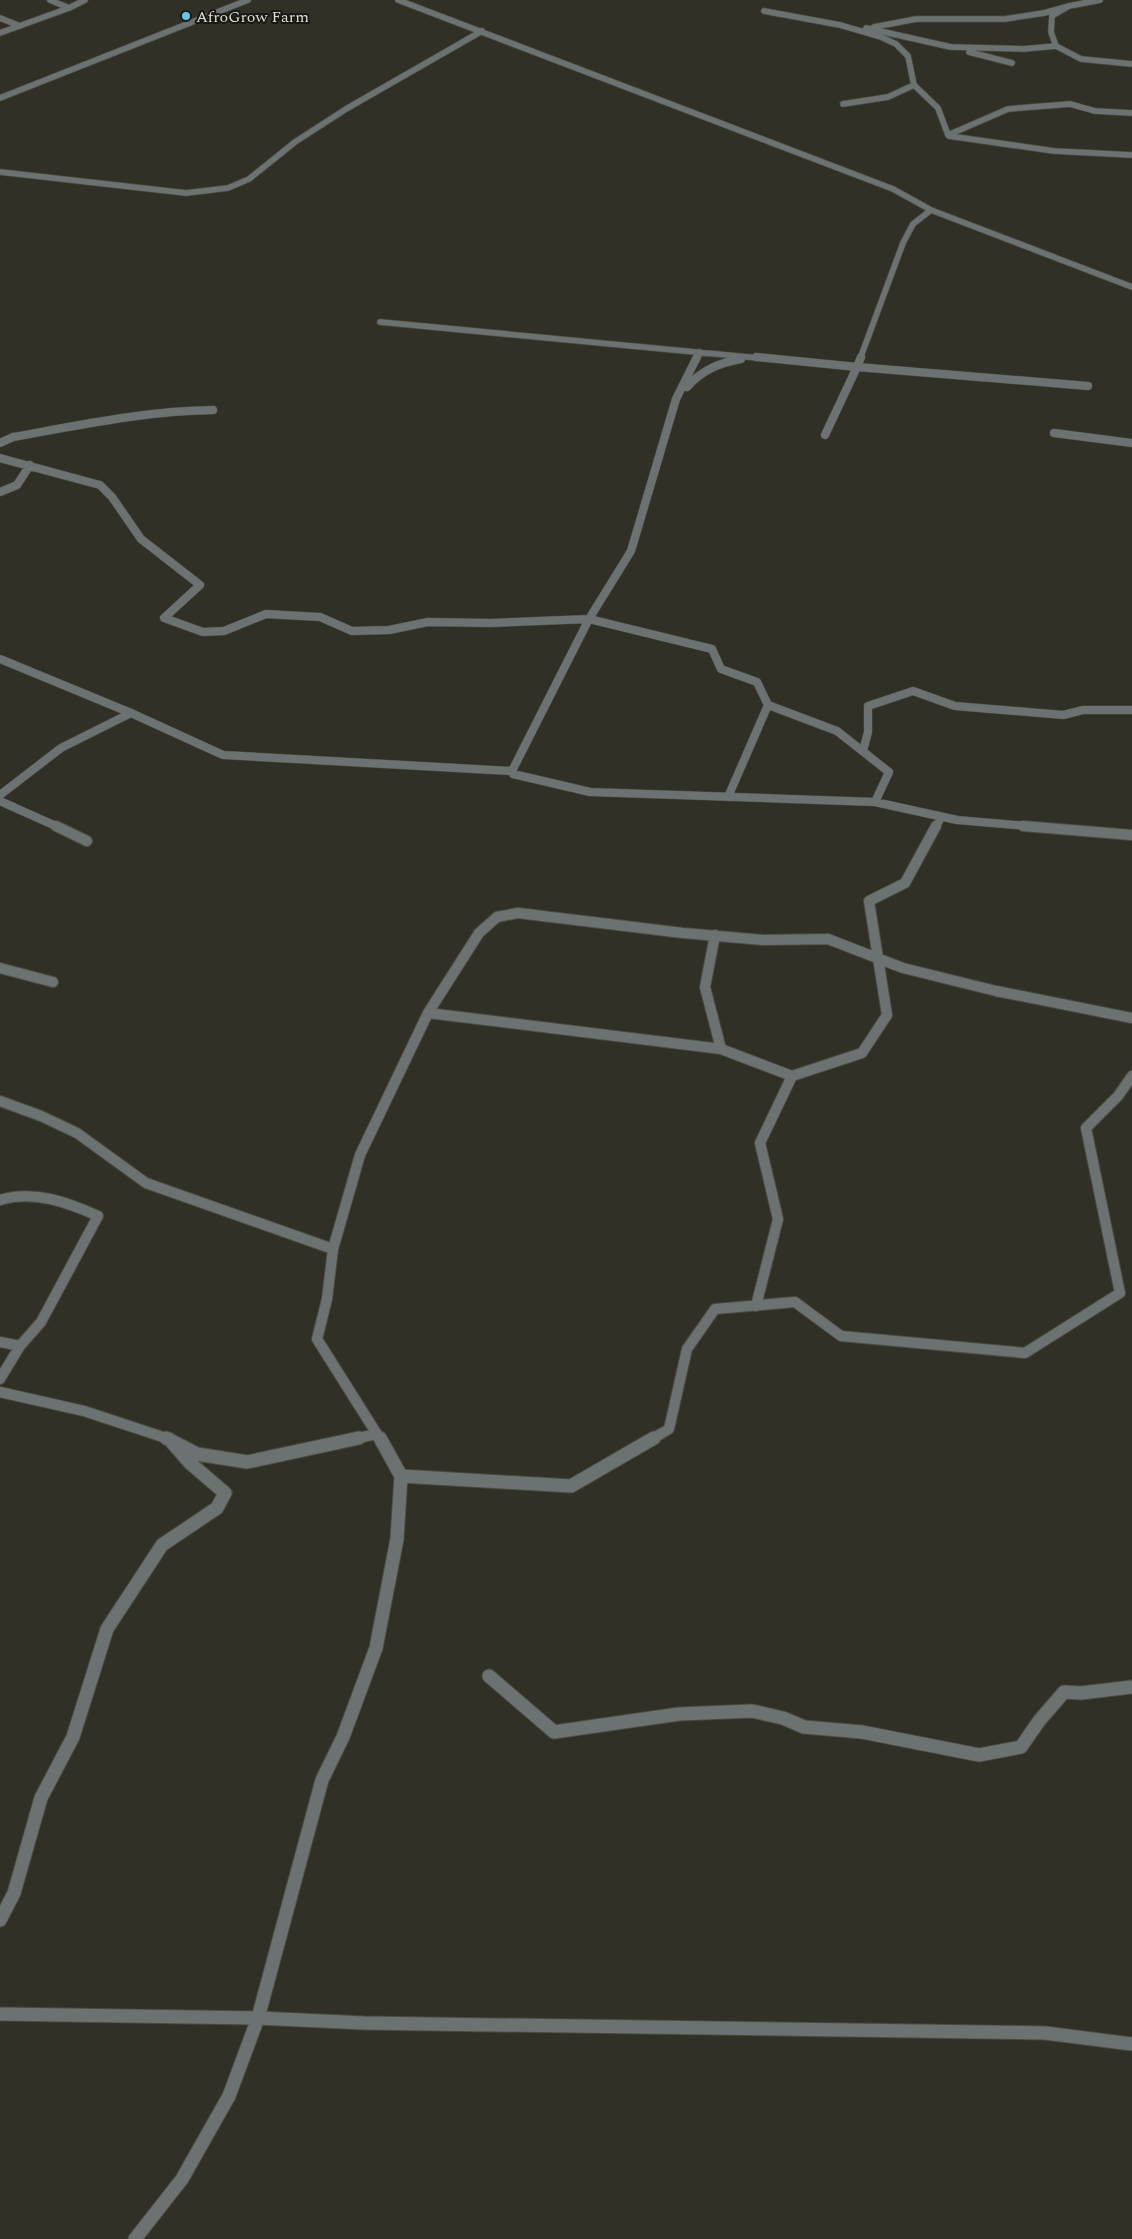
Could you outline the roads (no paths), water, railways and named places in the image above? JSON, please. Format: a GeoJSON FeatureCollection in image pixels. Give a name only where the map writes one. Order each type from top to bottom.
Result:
{"type":"FeatureCollection","features":[{"type":"Feature","properties":{"kind":"street"},"geometry":{"type":"LineString","coordinates":[[50,0],[68,8]]}},
{"type":"Feature","properties":{"kind":"street"},"geometry":{"type":"LineString","coordinates":[[0,33],[86,0]]}},
{"type":"Feature","properties":{"kind":"street"},"geometry":{"type":"LineString","coordinates":[[0,98],[99,61],[248,0]]}},
{"type":"Feature","properties":{"kind":"street"},"geometry":{"type":"LineString","coordinates":[[398,0],[893,189],[931,210],[1132,287]]}},
{"type":"Feature","properties":{"kind":"street"},"geometry":{"type":"LineString","coordinates":[[860,28],[916,20],[1005,19],[1044,13],[1100,0]]}},
{"type":"Feature","properties":{"kind":"street"},"geometry":{"type":"LineString","coordinates":[[1056,46],[1051,32],[1052,16],[1069,6]]}},
{"type":"Feature","properties":{"kind":"street"},"geometry":{"type":"LineString","coordinates":[[764,11],[850,27],[877,29],[1012,63]]}},
{"type":"Feature","properties":{"kind":"street"},"geometry":{"type":"LineString","coordinates":[[0,18],[20,26]]}},
{"type":"Feature","properties":{"kind":"street"},"geometry":{"type":"LineString","coordinates":[[850,27],[894,43],[905,52],[912,68],[914,85],[938,108],[948,136]]}},
{"type":"Feature","properties":{"kind":"street"},"geometry":{"type":"LineString","coordinates":[[0,172],[186,193],[224,190],[243,182],[300,138],[380,87],[482,31]]}},
{"type":"Feature","properties":{"kind":"street"},"geometry":{"type":"LineString","coordinates":[[951,47],[1023,49],[1056,46],[1082,59],[1132,64]]}},
{"type":"Feature","properties":{"kind":"street"},"geometry":{"type":"LineString","coordinates":[[843,104],[888,97],[914,85]]}},
{"type":"Feature","properties":{"kind":"street"},"geometry":{"type":"LineString","coordinates":[[948,136],[976,121],[1008,109],[1070,104],[1094,111],[1132,113]]}},
{"type":"Feature","properties":{"kind":"street"},"geometry":{"type":"LineString","coordinates":[[948,136],[1054,151],[1132,155]]}},
{"type":"Feature","properties":{"kind":"street"},"geometry":{"type":"LineString","coordinates":[[825,435],[857,367],[892,277],[903,243],[913,224],[931,210]]}},
{"type":"Feature","properties":{"kind":"street"},"geometry":{"type":"LineString","coordinates":[[380,322],[757,356],[857,367],[1088,386]]}},
{"type":"Feature","properties":{"kind":"street"},"geometry":{"type":"LineString","coordinates":[[512,771],[589,619],[631,551],[676,399],[700,352]]}},
{"type":"Feature","properties":{"kind":"street"},"geometry":{"type":"LineString","coordinates":[[676,399],[698,374],[728,361],[757,356]]}},
{"type":"Feature","properties":{"kind":"street"},"geometry":{"type":"LineString","coordinates":[[0,443],[12,437],[113,420],[186,409],[213,410]]}},
{"type":"Feature","properties":{"kind":"street"},"geometry":{"type":"LineString","coordinates":[[1054,433],[1132,444]]}},
{"type":"Feature","properties":{"kind":"street"},"geometry":{"type":"LineString","coordinates":[[0,458],[100,485],[112,497],[141,539],[200,585],[164,618],[203,632],[224,631],[266,614],[320,617],[352,631],[388,630],[428,622],[491,623],[589,619],[712,649],[721,669],[757,682],[768,705],[837,731],[889,772],[875,802]]}},
{"type":"Feature","properties":{"kind":"street"},"geometry":{"type":"LineString","coordinates":[[0,492],[17,485],[30,465]]}},
{"type":"Feature","properties":{"kind":"street"},"geometry":{"type":"LineString","coordinates":[[0,659],[131,713],[223,755],[512,771],[513,774],[590,792],[875,802],[957,820],[1132,835]]}},
{"type":"Feature","properties":{"kind":"street"},"geometry":{"type":"LineString","coordinates":[[863,751],[868,732],[868,706],[914,691],[955,706],[1063,715],[1083,710],[1132,710]]}},
{"type":"Feature","properties":{"kind":"street"},"geometry":{"type":"LineString","coordinates":[[728,797],[768,705]]}},
{"type":"Feature","properties":{"kind":"street"},"geometry":{"type":"LineString","coordinates":[[0,795],[22,782],[50,755],[84,733],[131,713]]}},
{"type":"Feature","properties":{"kind":"street"},"geometry":{"type":"LineString","coordinates":[[0,801],[40,818],[87,842]]}},
{"type":"Feature","properties":{"kind":"street"},"geometry":{"type":"LineString","coordinates":[[428,1013],[721,1049],[792,1076],[862,1053],[887,1015],[869,901],[904,883],[941,817]]}},
{"type":"Feature","properties":{"kind":"street"},"geometry":{"type":"LineString","coordinates":[[135,2239],[182,2179],[229,2096],[258,2018],[322,1780],[343,1737],[376,1648],[397,1539],[401,1476],[388,1450],[317,1339],[327,1299],[333,1249],[360,1155],[428,1013],[479,932],[497,917],[518,913],[763,940],[828,939],[903,968],[996,991],[1132,1018]]}},
{"type":"Feature","properties":{"kind":"street"},"geometry":{"type":"LineString","coordinates":[[716,935],[705,987],[721,1049]]}},
{"type":"Feature","properties":{"kind":"street"},"geometry":{"type":"LineString","coordinates":[[0,968],[53,982]]}},
{"type":"Feature","properties":{"kind":"street"},"geometry":{"type":"LineString","coordinates":[[756,1306],[778,1219],[760,1143],[792,1076]]}},
{"type":"Feature","properties":{"kind":"street"},"geometry":{"type":"LineString","coordinates":[[401,1476],[572,1486],[669,1428],[687,1349],[715,1309],[795,1302],[841,1336],[1025,1353],[1120,1292],[1086,1128],[1118,1096],[1132,1076]]}},
{"type":"Feature","properties":{"kind":"street"},"geometry":{"type":"LineString","coordinates":[[0,1101],[41,1116],[77,1133],[146,1183],[333,1249]]}},
{"type":"Feature","properties":{"kind":"street"},"geometry":{"type":"LineString","coordinates":[[0,1200],[7,1198],[46,1197],[98,1216],[41,1322],[20,1346],[0,1378]]}},
{"type":"Feature","properties":{"kind":"street"},"geometry":{"type":"LineString","coordinates":[[0,1342],[20,1346]]}},
{"type":"Feature","properties":{"kind":"street"},"geometry":{"type":"LineString","coordinates":[[0,1392],[84,1411],[169,1439],[197,1454],[247,1462],[377,1434]]}},
{"type":"Feature","properties":{"kind":"street"},"geometry":{"type":"LineString","coordinates":[[0,1920],[14,1893],[41,1798],[73,1737],[107,1629],[162,1545],[217,1508],[225,1493],[190,1463],[169,1439]]}},
{"type":"Feature","properties":{"kind":"street"},"geometry":{"type":"LineString","coordinates":[[489,1676],[554,1732],[679,1714],[752,1711],[783,1718],[804,1727],[862,1732],[979,1754],[1021,1747],[1039,1721],[1064,1692],[1081,1693],[1132,1687]]}},
{"type":"Feature","properties":{"kind":"street"},"geometry":{"type":"LineString","coordinates":[[0,2014],[258,2018],[384,2023],[1045,2033],[1132,2044]]}},
{"type":"Feature","properties":{"kind":"place","name":"AfroGrow Farm"},"geometry":{"type":"Point","coordinates":[186,16]}}]}
